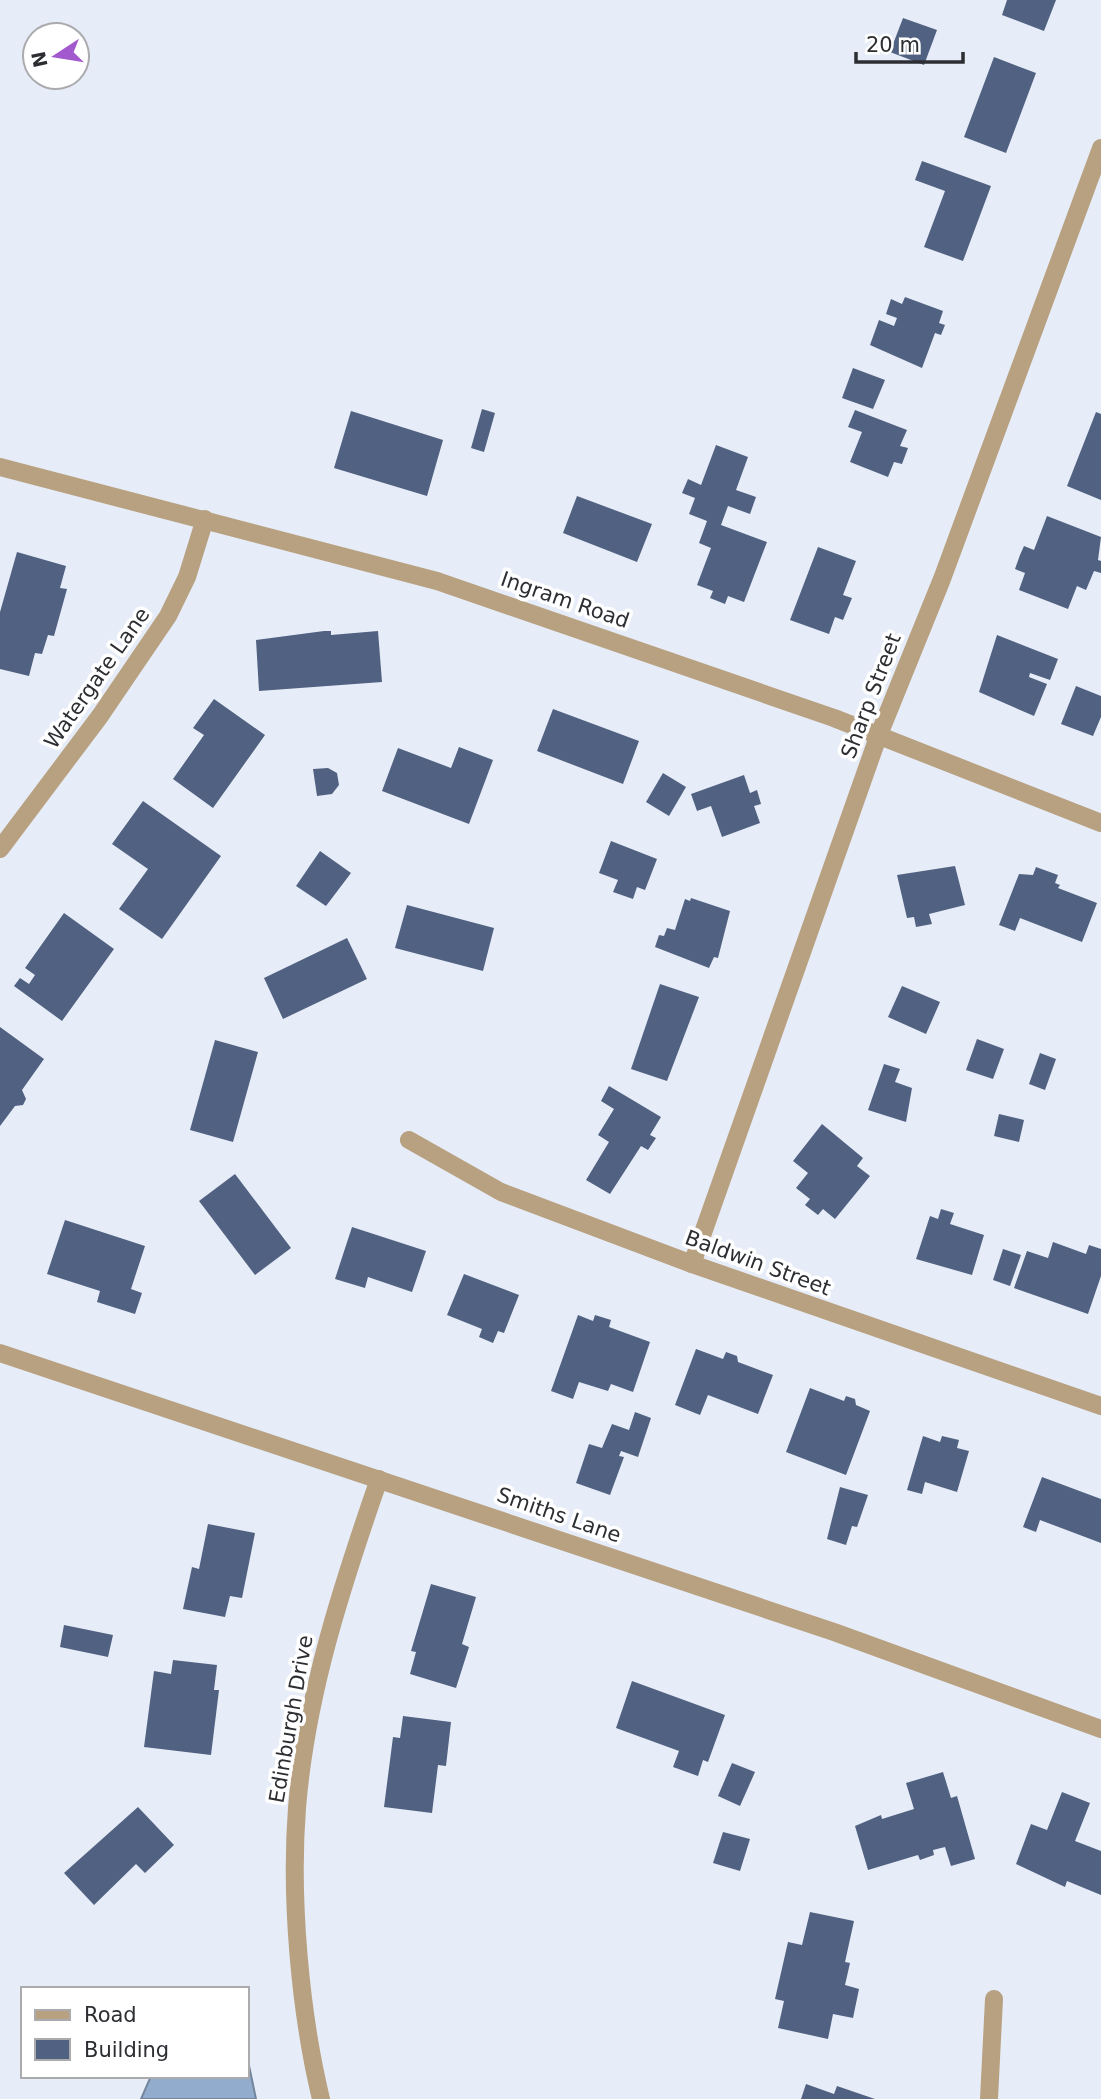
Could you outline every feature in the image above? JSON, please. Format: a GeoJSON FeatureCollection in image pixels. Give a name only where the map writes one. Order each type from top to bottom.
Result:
{"type":"FeatureCollection","features":[{"type":"Feature","properties":{"kind":"street","name":"Sharp Street"},"geometry":{"type":"LineString","coordinates":[[692,1264],[878,737],[942,579],[1101,148]]}},
{"type":"Feature","properties":{"kind":"street","name":"Ingram Road"},"geometry":{"type":"LineString","coordinates":[[0,467],[450,585],[564,623],[878,737],[1101,823]]}},
{"type":"Feature","properties":{"kind":"street","name":"Watergate Lane"},"geometry":{"type":"LineString","coordinates":[[0,849],[100,716],[168,616],[187,577],[205,519]]}},
{"type":"Feature","properties":{"kind":"street","name":"Baldwin Street"},"geometry":{"type":"LineString","coordinates":[[409,1140],[501,1192],[692,1264],[1101,1406]]}},
{"type":"Feature","properties":{"kind":"street","name":"Smiths Lane"},"geometry":{"type":"LineString","coordinates":[[0,1353],[834,1632],[1101,1728]]}},
{"type":"Feature","properties":{"kind":"street","name":"Edinburgh Drive"},"geometry":{"type":"LineString","coordinates":[[321,2099],[302,1975],[296,1871],[297,1808],[309,1724],[332,1620],[379,1479]]}},
{"type":"Feature","properties":{"kind":"street"},"geometry":{"type":"LineString","coordinates":[[989,2099],[994,1998]]}},
{"type":"Feature","properties":{"kind":"water"},"geometry":{"type":"Polygon","coordinates":[[[248,2061],[256,2099],[141,2099],[150,2078],[248,2078],[248,2061]]]}},
{"type":"Feature","properties":{"kind":"building"},"geometry":{"type":"Polygon","coordinates":[[[1007,0],[1056,0],[1044,31],[1002,15],[1007,0]]]}},
{"type":"Feature","properties":{"kind":"building"},"geometry":{"type":"Polygon","coordinates":[[[903,18],[937,30],[924,65],[890,52],[903,18]]]}},
{"type":"Feature","properties":{"kind":"building"},"geometry":{"type":"Polygon","coordinates":[[[994,57],[1036,73],[1006,153],[964,137],[994,57]]]}},
{"type":"Feature","properties":{"kind":"building"},"geometry":{"type":"Polygon","coordinates":[[[922,161],[991,186],[963,261],[924,247],[945,191],[915,180],[922,161]]]}},
{"type":"Feature","properties":{"kind":"building"},"geometry":{"type":"Polygon","coordinates":[[[905,297],[943,311],[939,323],[945,325],[941,335],[935,333],[922,368],[870,345],[879,320],[894,326],[897,318],[886,314],[891,299],[902,304],[905,297]]]}},
{"type":"Feature","properties":{"kind":"building"},"geometry":{"type":"Polygon","coordinates":[[[853,368],[885,380],[873,409],[842,398],[853,368]]]}},
{"type":"Feature","properties":{"kind":"building"},"geometry":{"type":"Polygon","coordinates":[[[482,409],[495,413],[484,452],[471,448],[482,409]]]}},
{"type":"Feature","properties":{"kind":"building"},"geometry":{"type":"Polygon","coordinates":[[[855,410],[907,430],[900,446],[908,448],[902,464],[894,462],[888,477],[850,462],[862,432],[848,427],[855,410]]]}},
{"type":"Feature","properties":{"kind":"building"},"geometry":{"type":"Polygon","coordinates":[[[351,411],[443,440],[427,496],[334,468],[351,411]]]}},
{"type":"Feature","properties":{"kind":"building"},"geometry":{"type":"Polygon","coordinates":[[[1096,412],[1101,414],[1101,500],[1067,486],[1096,412]]]}},
{"type":"Feature","properties":{"kind":"building"},"geometry":{"type":"Polygon","coordinates":[[[716,445],[748,457],[736,490],[756,497],[750,514],[728,506],[721,525],[767,542],[744,602],[728,596],[725,604],[710,598],[713,591],[697,585],[711,548],[699,543],[707,521],[689,514],[695,498],[682,493],[688,479],[701,485],[716,445]]]}},
{"type":"Feature","properties":{"kind":"building"},"geometry":{"type":"Polygon","coordinates":[[[577,496],[652,524],[637,562],[563,533],[577,496]]]}},
{"type":"Feature","properties":{"kind":"building"},"geometry":{"type":"Polygon","coordinates":[[[1047,516],[1101,537],[1098,560],[1101,561],[1101,573],[1094,571],[1086,590],[1077,586],[1068,609],[1019,590],[1025,573],[1015,569],[1020,555],[1024,546],[1034,550],[1047,516]]]}},
{"type":"Feature","properties":{"kind":"building"},"geometry":{"type":"Polygon","coordinates":[[[818,547],[856,561],[843,595],[852,598],[843,620],[835,617],[829,634],[790,620],[818,547]]]}},
{"type":"Feature","properties":{"kind":"building"},"geometry":{"type":"Polygon","coordinates":[[[17,552],[66,566],[60,588],[67,589],[54,636],[48,635],[42,654],[35,653],[29,676],[0,669],[0,612],[17,552]]]}},
{"type":"Feature","properties":{"kind":"building"},"geometry":{"type":"Polygon","coordinates":[[[331,631],[331,635],[378,631],[382,682],[259,691],[256,640],[331,631]]]}},
{"type":"Feature","properties":{"kind":"building"},"geometry":{"type":"Polygon","coordinates":[[[997,635],[1058,659],[1050,680],[1030,673],[1029,677],[1047,684],[1034,716],[979,692],[997,635]]]}},
{"type":"Feature","properties":{"kind":"building"},"geometry":{"type":"Polygon","coordinates":[[[1076,686],[1101,696],[1101,717],[1093,736],[1061,724],[1076,686]]]}},
{"type":"Feature","properties":{"kind":"building"},"geometry":{"type":"Polygon","coordinates":[[[214,699],[265,735],[213,808],[173,779],[204,735],[193,728],[214,699]]]}},
{"type":"Feature","properties":{"kind":"building"},"geometry":{"type":"Polygon","coordinates":[[[553,709],[639,741],[623,784],[537,751],[553,709]]]}},
{"type":"Feature","properties":{"kind":"building"},"geometry":{"type":"Polygon","coordinates":[[[459,747],[493,760],[469,824],[382,791],[398,748],[451,768],[459,747]]]}},
{"type":"Feature","properties":{"kind":"building"},"geometry":{"type":"Polygon","coordinates":[[[328,768],[337,773],[339,785],[332,794],[317,796],[313,769],[328,768]]]}},
{"type":"Feature","properties":{"kind":"building"},"geometry":{"type":"Polygon","coordinates":[[[663,773],[686,787],[669,816],[646,802],[663,773]]]}},
{"type":"Feature","properties":{"kind":"building"},"geometry":{"type":"Polygon","coordinates":[[[744,775],[750,793],[757,790],[761,804],[754,806],[760,823],[722,837],[711,806],[697,811],[691,794],[744,775]]]}},
{"type":"Feature","properties":{"kind":"building"},"geometry":{"type":"Polygon","coordinates":[[[143,801],[221,856],[162,939],[119,909],[148,869],[112,844],[143,801]]]}},
{"type":"Feature","properties":{"kind":"building"},"geometry":{"type":"Polygon","coordinates":[[[611,841],[657,859],[645,890],[637,887],[633,899],[613,892],[618,880],[599,873],[611,841]]]}},
{"type":"Feature","properties":{"kind":"building"},"geometry":{"type":"Polygon","coordinates":[[[320,851],[351,873],[326,906],[296,886],[320,851]]]}},
{"type":"Feature","properties":{"kind":"building"},"geometry":{"type":"Polygon","coordinates":[[[955,866],[965,905],[929,914],[932,924],[916,927],[914,917],[907,918],[897,875],[955,866]]]}},
{"type":"Feature","properties":{"kind":"building"},"geometry":{"type":"Polygon","coordinates":[[[1036,867],[1058,875],[1055,883],[1060,885],[1058,888],[1097,903],[1082,942],[1020,918],[1015,931],[999,925],[1019,874],[1033,875],[1036,867]]]}},
{"type":"Feature","properties":{"kind":"building"},"geometry":{"type":"Polygon","coordinates":[[[691,898],[730,911],[718,958],[714,957],[709,968],[655,947],[659,935],[664,936],[667,928],[675,930],[685,899],[690,901],[691,898]]]}},
{"type":"Feature","properties":{"kind":"building"},"geometry":{"type":"Polygon","coordinates":[[[407,905],[494,928],[483,971],[395,948],[407,905]]]}},
{"type":"Feature","properties":{"kind":"building"},"geometry":{"type":"Polygon","coordinates":[[[64,913],[114,949],[62,1021],[14,986],[20,978],[29,984],[35,975],[25,968],[64,913]]]}},
{"type":"Feature","properties":{"kind":"building"},"geometry":{"type":"Polygon","coordinates":[[[347,938],[367,979],[283,1019],[264,978],[347,938]]]}},
{"type":"Feature","properties":{"kind":"building"},"geometry":{"type":"Polygon","coordinates":[[[660,984],[699,997],[667,1081],[631,1069],[660,984]]]}},
{"type":"Feature","properties":{"kind":"building"},"geometry":{"type":"Polygon","coordinates":[[[902,986],[940,1002],[926,1034],[888,1017],[902,986]]]}},
{"type":"Feature","properties":{"kind":"building"},"geometry":{"type":"Polygon","coordinates":[[[0,1027],[44,1059],[22,1090],[26,1099],[23,1105],[15,1106],[0,1126],[0,1027]]]}},
{"type":"Feature","properties":{"kind":"building"},"geometry":{"type":"Polygon","coordinates":[[[977,1039],[1004,1049],[993,1079],[966,1070],[977,1039]]]}},
{"type":"Feature","properties":{"kind":"building"},"geometry":{"type":"Polygon","coordinates":[[[215,1040],[258,1052],[233,1142],[190,1130],[215,1040]]]}},
{"type":"Feature","properties":{"kind":"building"},"geometry":{"type":"Polygon","coordinates":[[[1040,1053],[1056,1059],[1045,1090],[1029,1084],[1040,1053]]]}},
{"type":"Feature","properties":{"kind":"building"},"geometry":{"type":"Polygon","coordinates":[[[884,1064],[900,1069],[895,1082],[912,1088],[906,1122],[868,1110],[884,1064]]]}},
{"type":"Feature","properties":{"kind":"building"},"geometry":{"type":"Polygon","coordinates":[[[609,1086],[661,1117],[650,1135],[656,1138],[648,1150],[641,1146],[610,1194],[586,1180],[609,1142],[598,1135],[614,1109],[601,1101],[609,1086]]]}},
{"type":"Feature","properties":{"kind":"building"},"geometry":{"type":"Polygon","coordinates":[[[999,1114],[1024,1120],[1019,1142],[994,1136],[999,1114]]]}},
{"type":"Feature","properties":{"kind":"building"},"geometry":{"type":"Polygon","coordinates":[[[822,1124],[863,1158],[857,1166],[870,1176],[835,1219],[823,1209],[818,1215],[805,1205],[810,1199],[796,1188],[808,1173],[793,1161],[822,1124]]]}},
{"type":"Feature","properties":{"kind":"building"},"geometry":{"type":"Polygon","coordinates":[[[235,1174],[291,1248],[255,1275],[199,1201],[235,1174]]]}},
{"type":"Feature","properties":{"kind":"building"},"geometry":{"type":"Polygon","coordinates":[[[941,1209],[954,1213],[950,1224],[984,1235],[972,1275],[916,1259],[930,1216],[938,1219],[941,1209]]]}},
{"type":"Feature","properties":{"kind":"building"},"geometry":{"type":"Polygon","coordinates":[[[65,1220],[145,1246],[131,1289],[142,1293],[135,1314],[97,1302],[100,1291],[47,1274],[65,1220]]]}},
{"type":"Feature","properties":{"kind":"building"},"geometry":{"type":"Polygon","coordinates":[[[352,1227],[426,1251],[412,1292],[368,1277],[365,1288],[335,1279],[352,1227]]]}},
{"type":"Feature","properties":{"kind":"building"},"geometry":{"type":"Polygon","coordinates":[[[1053,1242],[1086,1254],[1089,1245],[1101,1249],[1101,1276],[1088,1314],[1014,1288],[1027,1251],[1048,1258],[1053,1242]]]}},
{"type":"Feature","properties":{"kind":"building"},"geometry":{"type":"Polygon","coordinates":[[[1003,1249],[1021,1255],[1010,1286],[993,1280],[1003,1249]]]}},
{"type":"Feature","properties":{"kind":"building"},"geometry":{"type":"Polygon","coordinates":[[[464,1274],[519,1295],[504,1333],[498,1331],[493,1343],[479,1337],[482,1329],[447,1315],[464,1274]]]}},
{"type":"Feature","properties":{"kind":"building"},"geometry":{"type":"Polygon","coordinates":[[[578,1315],[593,1321],[595,1315],[611,1320],[609,1327],[650,1342],[633,1392],[611,1384],[608,1391],[579,1382],[573,1399],[551,1391],[578,1315]]]}},
{"type":"Feature","properties":{"kind":"building"},"geometry":{"type":"Polygon","coordinates":[[[696,1349],[723,1359],[726,1352],[737,1356],[738,1362],[773,1375],[758,1414],[708,1395],[700,1415],[675,1405],[696,1349]]]}},
{"type":"Feature","properties":{"kind":"building"},"geometry":{"type":"Polygon","coordinates":[[[810,1388],[844,1401],[846,1396],[855,1399],[856,1405],[870,1411],[846,1475],[786,1452],[810,1388]]]}},
{"type":"Feature","properties":{"kind":"building"},"geometry":{"type":"Polygon","coordinates":[[[635,1412],[651,1418],[638,1457],[621,1451],[619,1456],[624,1457],[610,1495],[576,1483],[589,1444],[602,1448],[612,1424],[629,1430],[635,1412]]]}},
{"type":"Feature","properties":{"kind":"building"},"geometry":{"type":"Polygon","coordinates":[[[923,1436],[940,1442],[942,1436],[959,1440],[957,1448],[969,1451],[957,1492],[925,1482],[922,1494],[907,1490],[923,1436]]]}},
{"type":"Feature","properties":{"kind":"building"},"geometry":{"type":"Polygon","coordinates":[[[1042,1477],[1101,1499],[1101,1543],[1040,1520],[1036,1532],[1023,1527],[1042,1477]]]}},
{"type":"Feature","properties":{"kind":"building"},"geometry":{"type":"Polygon","coordinates":[[[840,1487],[868,1495],[857,1527],[852,1526],[846,1545],[827,1539],[840,1487]]]}},
{"type":"Feature","properties":{"kind":"building"},"geometry":{"type":"Polygon","coordinates":[[[208,1524],[255,1533],[242,1598],[230,1596],[225,1617],[183,1609],[192,1567],[199,1569],[208,1524]]]}},
{"type":"Feature","properties":{"kind":"building"},"geometry":{"type":"Polygon","coordinates":[[[431,1584],[476,1597],[462,1644],[469,1647],[456,1688],[410,1674],[416,1652],[411,1651],[431,1584]]]}},
{"type":"Feature","properties":{"kind":"building"},"geometry":{"type":"Polygon","coordinates":[[[64,1625],[113,1635],[108,1657],[60,1647],[64,1625]]]}},
{"type":"Feature","properties":{"kind":"building"},"geometry":{"type":"Polygon","coordinates":[[[173,1660],[217,1665],[214,1690],[219,1690],[211,1755],[144,1747],[154,1671],[171,1674],[173,1660]]]}},
{"type":"Feature","properties":{"kind":"building"},"geometry":{"type":"Polygon","coordinates":[[[632,1681],[725,1715],[708,1762],[703,1760],[698,1776],[673,1767],[679,1751],[616,1728],[632,1681]]]}},
{"type":"Feature","properties":{"kind":"building"},"geometry":{"type":"Polygon","coordinates":[[[403,1716],[451,1722],[446,1766],[438,1765],[432,1813],[384,1807],[393,1737],[400,1738],[403,1716]]]}},
{"type":"Feature","properties":{"kind":"building"},"geometry":{"type":"Polygon","coordinates":[[[732,1763],[755,1772],[740,1806],[718,1796],[732,1763]]]}},
{"type":"Feature","properties":{"kind":"building"},"geometry":{"type":"Polygon","coordinates":[[[943,1772],[951,1798],[957,1796],[975,1859],[951,1866],[945,1847],[933,1850],[934,1855],[920,1860],[918,1855],[868,1870],[855,1826],[881,1815],[882,1819],[914,1809],[906,1783],[943,1772]]]}},
{"type":"Feature","properties":{"kind":"building"},"geometry":{"type":"Polygon","coordinates":[[[1062,1792],[1090,1803],[1075,1841],[1101,1851],[1101,1895],[1067,1881],[1065,1887],[1016,1864],[1031,1824],[1047,1830],[1062,1792]]]}},
{"type":"Feature","properties":{"kind":"building"},"geometry":{"type":"Polygon","coordinates":[[[138,1807],[174,1845],[145,1873],[136,1864],[94,1905],[64,1873],[138,1807]]]}},
{"type":"Feature","properties":{"kind":"building"},"geometry":{"type":"Polygon","coordinates":[[[723,1832],[750,1839],[740,1871],[713,1863],[723,1832]]]}},
{"type":"Feature","properties":{"kind":"building"},"geometry":{"type":"Polygon","coordinates":[[[810,1912],[854,1921],[845,1962],[850,1963],[845,1985],[859,1989],[853,2018],[833,2014],[828,2039],[778,2028],[784,2001],[775,1999],[788,1942],[802,1945],[810,1912]]]}},
{"type":"Feature","properties":{"kind":"building"},"geometry":{"type":"Polygon","coordinates":[[[806,2084],[834,2094],[837,2086],[875,2099],[801,2099],[806,2084]]]}}]}
